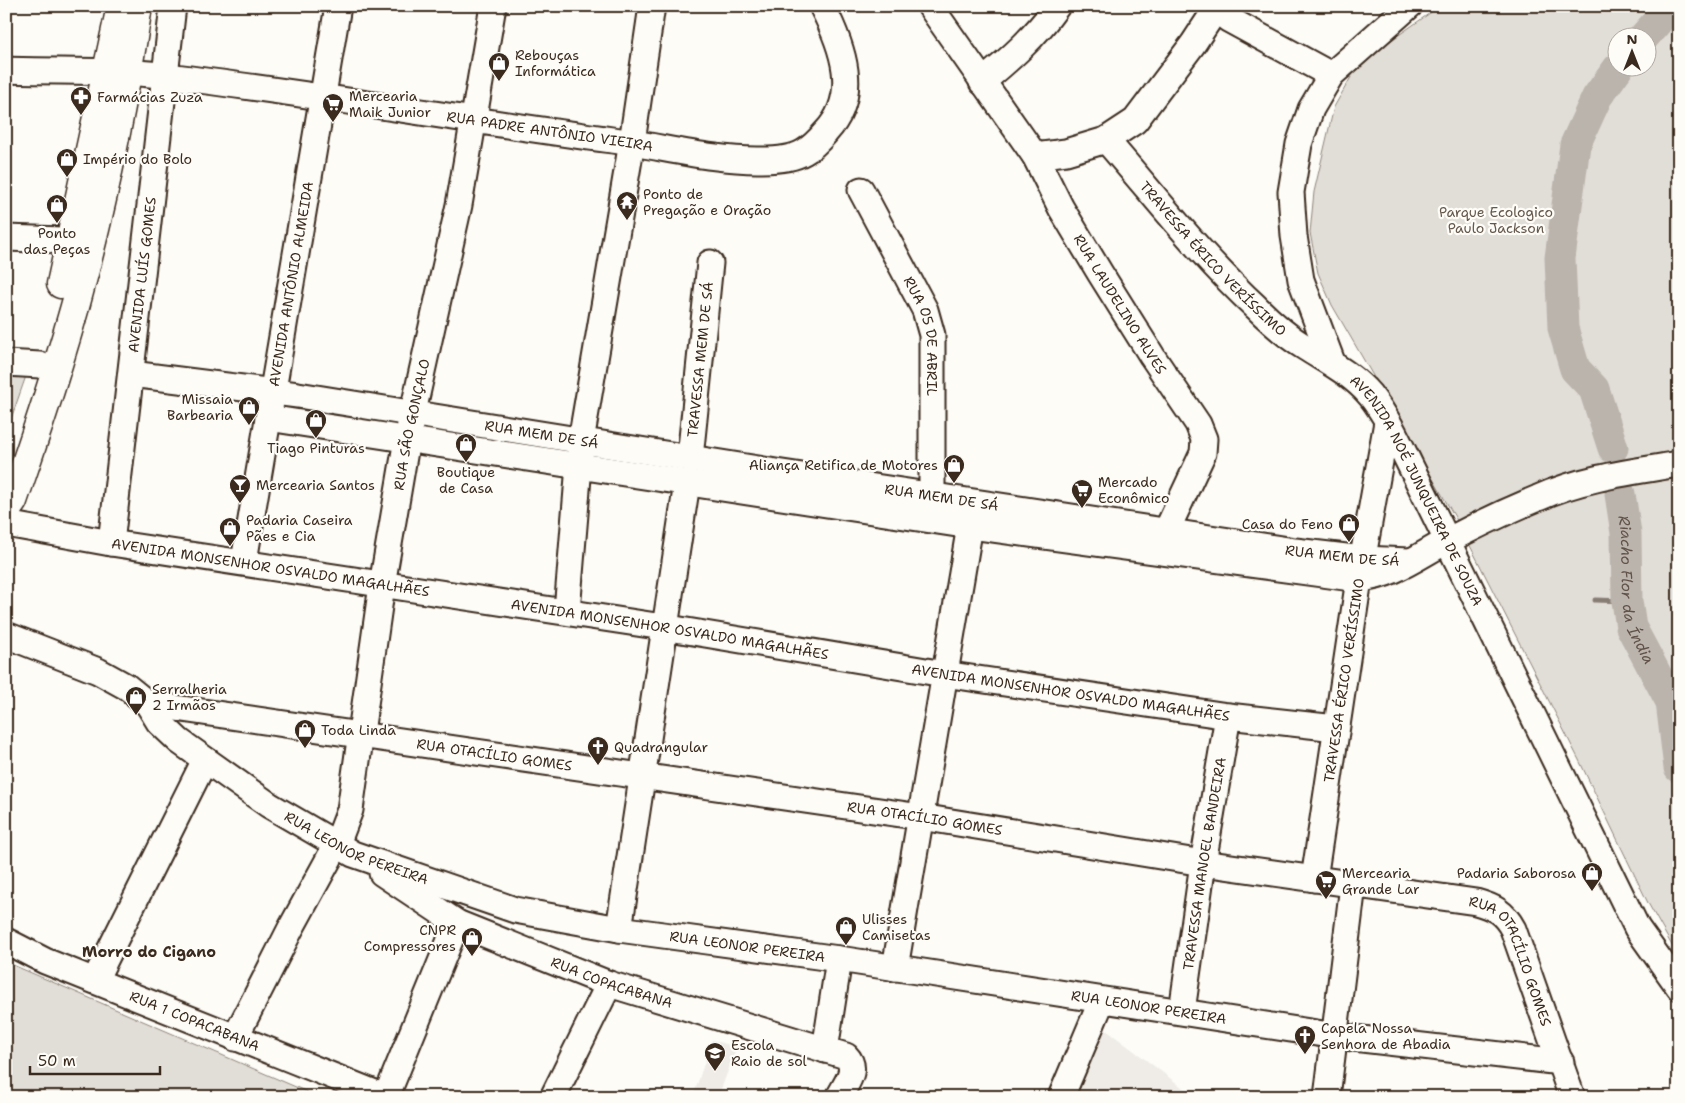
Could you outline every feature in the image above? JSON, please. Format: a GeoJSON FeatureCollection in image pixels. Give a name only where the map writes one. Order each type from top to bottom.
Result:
{"type":"FeatureCollection","features":[{"type":"Feature","properties":{"kind":"main road"},"geometry":{"type":"LineString","coordinates":[[118,73],[121,6]]}},
{"type":"Feature","properties":{"kind":"main road"},"geometry":{"type":"LineString","coordinates":[[6,511],[13,501],[59,360],[81,241],[118,73],[138,6]]}},
{"type":"Feature","properties":{"kind":"main road"},"geometry":{"type":"LineString","coordinates":[[6,467],[81,241]]}},
{"type":"Feature","properties":{"kind":"street","name":"AVENIDA ANTÔNIO ALMEIDA"},"geometry":{"type":"LineString","coordinates":[[244,561],[338,6]]}},
{"type":"Feature","properties":{"kind":"street","name":"RUA SÃO GONÇALO"},"geometry":{"type":"LineString","coordinates":[[236,1038],[291,928],[346,849],[359,734],[407,438],[459,205],[493,6]]}},
{"type":"Feature","properties":{"kind":"street"},"geometry":{"type":"LineString","coordinates":[[567,611],[581,440],[632,142],[652,6]]}},
{"type":"Feature","properties":{"kind":"street","name":"RUA PADRE ANTÔNIO VIEIRA"},"geometry":{"type":"LineString","coordinates":[[6,70],[165,75],[474,122],[632,142],[736,159],[788,158],[804,152],[836,122],[844,106],[847,86],[845,63],[839,42],[822,6]]}},
{"type":"Feature","properties":{"kind":"street","name":"RUA LAUDELINO ALVES"},"geometry":{"type":"LineString","coordinates":[[930,6],[1035,156],[1071,224],[1152,356],[1198,424],[1204,439],[1203,454],[1158,538]]}},
{"type":"Feature","properties":{"kind":"street"},"geometry":{"type":"LineString","coordinates":[[982,82],[1021,50],[1041,29],[1057,6]]}},
{"type":"Feature","properties":{"kind":"street","name":"AVENIDA NOÉ JUNQUEIRA DE SOUZA"},"geometry":{"type":"LineString","coordinates":[[1409,6],[1331,75],[1312,109],[1299,144],[1291,192],[1294,236],[1301,280],[1332,362],[1370,395],[1387,422],[1448,541],[1637,928],[1679,987]]}},
{"type":"Feature","properties":{"kind":"street","name":"AVENIDA LUÍS GOMES"},"geometry":{"type":"LineString","coordinates":[[111,543],[165,75],[169,7]]}},
{"type":"Feature","properties":{"kind":"street"},"geometry":{"type":"LineString","coordinates":[[1035,156],[1066,152],[1106,140],[1135,121],[1223,13],[1331,75]]}},
{"type":"Feature","properties":{"kind":"street","name":"TRAVESSA ÉRICO VERÍSSIMO"},"geometry":{"type":"LineString","coordinates":[[1106,140],[1194,243],[1255,306],[1305,348],[1332,362]]}},
{"type":"Feature","properties":{"kind":"street","name":"RUA 05 DE ABRIL"},"geometry":{"type":"LineString","coordinates":[[861,190],[925,310],[932,335],[932,494]]}},
{"type":"Feature","properties":{"kind":"street"},"geometry":{"type":"LineString","coordinates":[[6,238],[81,241]]}},
{"type":"Feature","properties":{"kind":"street","name":"TRAVESSA MEM DE SÁ"},"geometry":{"type":"LineString","coordinates":[[690,458],[710,262]]}},
{"type":"Feature","properties":{"kind":"street"},"geometry":{"type":"LineString","coordinates":[[6,363],[40,365]]}},
{"type":"Feature","properties":{"kind":"street","name":"RUA MEM DE SÁ"},"geometry":{"type":"LineString","coordinates":[[131,374],[273,391],[690,458],[932,494],[1158,538],[1361,569],[1374,578],[1386,574],[1409,560],[1556,490],[1600,478],[1679,464]]}},
{"type":"Feature","properties":{"kind":"street","name":"RUA MEM DE SÁ"},"geometry":{"type":"LineString","coordinates":[[268,418],[970,526],[1158,538]]}},
{"type":"Feature","properties":{"kind":"street","name":"TRAVESSA ÉRICO VERÍSSIMO"},"geometry":{"type":"LineString","coordinates":[[1314,879],[1361,569],[1387,422]]}},
{"type":"Feature","properties":{"kind":"street"},"geometry":{"type":"LineString","coordinates":[[619,929],[663,627],[687,483]]}},
{"type":"Feature","properties":{"kind":"street"},"geometry":{"type":"LineString","coordinates":[[895,968],[974,501]]}},
{"type":"Feature","properties":{"kind":"street","name":"AVENIDA MONSENHOR OSVALDO MAGALHÃES"},"geometry":{"type":"LineString","coordinates":[[6,524],[111,543],[244,561],[382,585],[567,611],[944,674],[1228,716],[1336,728]]}},
{"type":"Feature","properties":{"kind":"street","name":"RUA LEONOR PEREIRA"},"geometry":{"type":"LineString","coordinates":[[6,635],[104,674],[137,694],[148,704],[170,733],[205,760],[268,805],[346,849],[516,910],[619,929],[839,959],[1336,1036],[1561,1062]]}},
{"type":"Feature","properties":{"kind":"street","name":"RUA OTACÍLIO GOMES"},"geometry":{"type":"LineString","coordinates":[[148,704],[359,734],[642,778],[921,817],[1203,864],[1476,902],[1501,911],[1513,929],[1572,1097]]}},
{"type":"Feature","properties":{"kind":"street","name":"TRAVESSA MANOEL BANDEIRA"},"geometry":{"type":"LineString","coordinates":[[1182,1011],[1203,864],[1228,716]]}},
{"type":"Feature","properties":{"kind":"street"},"geometry":{"type":"LineString","coordinates":[[95,980],[205,760]]}},
{"type":"Feature","properties":{"kind":"street","name":"RUA COPACABANA"},"geometry":{"type":"LineString","coordinates":[[346,849],[457,924],[609,984],[846,1056],[852,1062],[851,1075],[839,1097]]}},
{"type":"Feature","properties":{"kind":"street"},"geometry":{"type":"LineString","coordinates":[[1327,1097],[1336,1036],[1353,885]]}},
{"type":"Feature","properties":{"kind":"street"},"geometry":{"type":"LineString","coordinates":[[386,1097],[457,924]]}},
{"type":"Feature","properties":{"kind":"street","name":"RUA 1 COPACABANA"},"geometry":{"type":"LineString","coordinates":[[6,941],[45,960],[386,1097]]}},
{"type":"Feature","properties":{"kind":"street"},"geometry":{"type":"LineString","coordinates":[[825,1050],[839,959]]}},
{"type":"Feature","properties":{"kind":"street"},"geometry":{"type":"LineString","coordinates":[[553,1097],[609,984]]}},
{"type":"Feature","properties":{"kind":"street"},"geometry":{"type":"LineString","coordinates":[[1061,1097],[1102,1000]]}},
{"type":"Feature","properties":{"kind":"shaded area"},"geometry":{"type":"Polygon","coordinates":[[[1105,1029],[1195,1097],[1074,1097],[1105,1029]]]}},
{"type":"Feature","properties":{"kind":"shaded area","name":"Escola Raio de sol"},"geometry":{"type":"Polygon","coordinates":[[[712,1040],[737,1047],[718,1097],[693,1097],[712,1040]]]}},
{"type":"Feature","properties":{"kind":"green space","name":"Parque Ecologico Paulo Jackson"},"geometry":{"type":"Polygon","coordinates":[[[1440,6],[1679,6],[1679,958],[1648,903],[1579,760],[1459,524],[1332,305],[1318,273],[1310,233],[1314,192],[1334,107],[1359,63],[1440,6]]]}},
{"type":"Feature","properties":{"kind":"green space"},"geometry":{"type":"Polygon","coordinates":[[[6,374],[26,376],[6,433],[6,374]]]}},
{"type":"Feature","properties":{"kind":"green space"},"geometry":{"type":"Polygon","coordinates":[[[6,962],[319,1097],[6,1097],[6,962]]]}},
{"type":"Feature","properties":{"kind":"waterway","name":"Riacho Flor da Índia"},"geometry":{"type":"LineString","coordinates":[[1652,28],[1671,6]]}},
{"type":"Feature","properties":{"kind":"waterway","name":"Riacho Flor da Índia"},"geometry":{"type":"LineString","coordinates":[[1611,78],[1597,97],[1575,145],[1560,258],[1563,328],[1575,369],[1594,389],[1613,448]]}},
{"type":"Feature","properties":{"kind":"waterway","name":"Riacho Flor da Índia"},"geometry":{"type":"LineString","coordinates":[[1620,494],[1626,533],[1627,601],[1631,627],[1671,702],[1679,768]]}},
{"type":"Feature","properties":{"kind":"waterway"},"geometry":{"type":"LineString","coordinates":[[1595,600],[1627,601]]}},
{"type":"Feature","properties":{"kind":"place","name":"Rebouças Informática"},"geometry":{"type":"Point","coordinates":[499,82]}},
{"type":"Feature","properties":{"kind":"place","name":"Farmácias Zuza"},"geometry":{"type":"Point","coordinates":[81,116]}},
{"type":"Feature","properties":{"kind":"place","name":"Mercearia Maik Junior"},"geometry":{"type":"Point","coordinates":[333,123]}},
{"type":"Feature","properties":{"kind":"place","name":"Império do Bolo"},"geometry":{"type":"Point","coordinates":[67,178]}},
{"type":"Feature","properties":{"kind":"place","name":"Ponto de Pregação e Oração"},"geometry":{"type":"Point","coordinates":[627,221]}},
{"type":"Feature","properties":{"kind":"place","name":"Ponto das Peças"},"geometry":{"type":"Point","coordinates":[57,224]}},
{"type":"Feature","properties":{"kind":"place","name":"Missaia Barbearia"},"geometry":{"type":"Point","coordinates":[249,426]}},
{"type":"Feature","properties":{"kind":"place","name":"Tiago Pinturas"},"geometry":{"type":"Point","coordinates":[316,439]}},
{"type":"Feature","properties":{"kind":"place","name":"Boutique de Casa"},"geometry":{"type":"Point","coordinates":[466,463]}},
{"type":"Feature","properties":{"kind":"place","name":"Aliança Retifica de Motores"},"geometry":{"type":"Point","coordinates":[954,484]}},
{"type":"Feature","properties":{"kind":"place","name":"Mercearia Santos"},"geometry":{"type":"Point","coordinates":[240,504]}},
{"type":"Feature","properties":{"kind":"place","name":"Mercado Econômico"},"geometry":{"type":"Point","coordinates":[1082,509]}},
{"type":"Feature","properties":{"kind":"place","name":"Casa do Feno"},"geometry":{"type":"Point","coordinates":[1349,543]}},
{"type":"Feature","properties":{"kind":"place","name":"Padaria Caseira Pães e Cia"},"geometry":{"type":"Point","coordinates":[230,547]}},
{"type":"Feature","properties":{"kind":"place","name":"Serralheria 2 Irmãos"},"geometry":{"type":"Point","coordinates":[136,716]}},
{"type":"Feature","properties":{"kind":"place","name":"Toda Linda"},"geometry":{"type":"Point","coordinates":[305,749]}},
{"type":"Feature","properties":{"kind":"place","name":"Quadrangular"},"geometry":{"type":"Point","coordinates":[598,766]}},
{"type":"Feature","properties":{"kind":"place","name":"Padaria Saborosa"},"geometry":{"type":"Point","coordinates":[1592,892]}},
{"type":"Feature","properties":{"kind":"place","name":"Mercearia Grande Lar"},"geometry":{"type":"Point","coordinates":[1326,900]}},
{"type":"Feature","properties":{"kind":"place","name":"Ulisses Camisetas"},"geometry":{"type":"Point","coordinates":[846,946]}},
{"type":"Feature","properties":{"kind":"place","name":"CNPR Compressores"},"geometry":{"type":"Point","coordinates":[472,957]}},
{"type":"Feature","properties":{"kind":"place","name":"Capela Nossa Senhora de Abadia"},"geometry":{"type":"Point","coordinates":[1305,1055]}},
{"type":"Feature","properties":{"kind":"place","name":"Escola Raio de sol"},"geometry":{"type":"Point","coordinates":[715,1072]}},
{"type":"Feature","properties":{"kind":"district","name":"Morro do Cigano"},"geometry":{"type":"Point","coordinates":[149,952]}}]}
